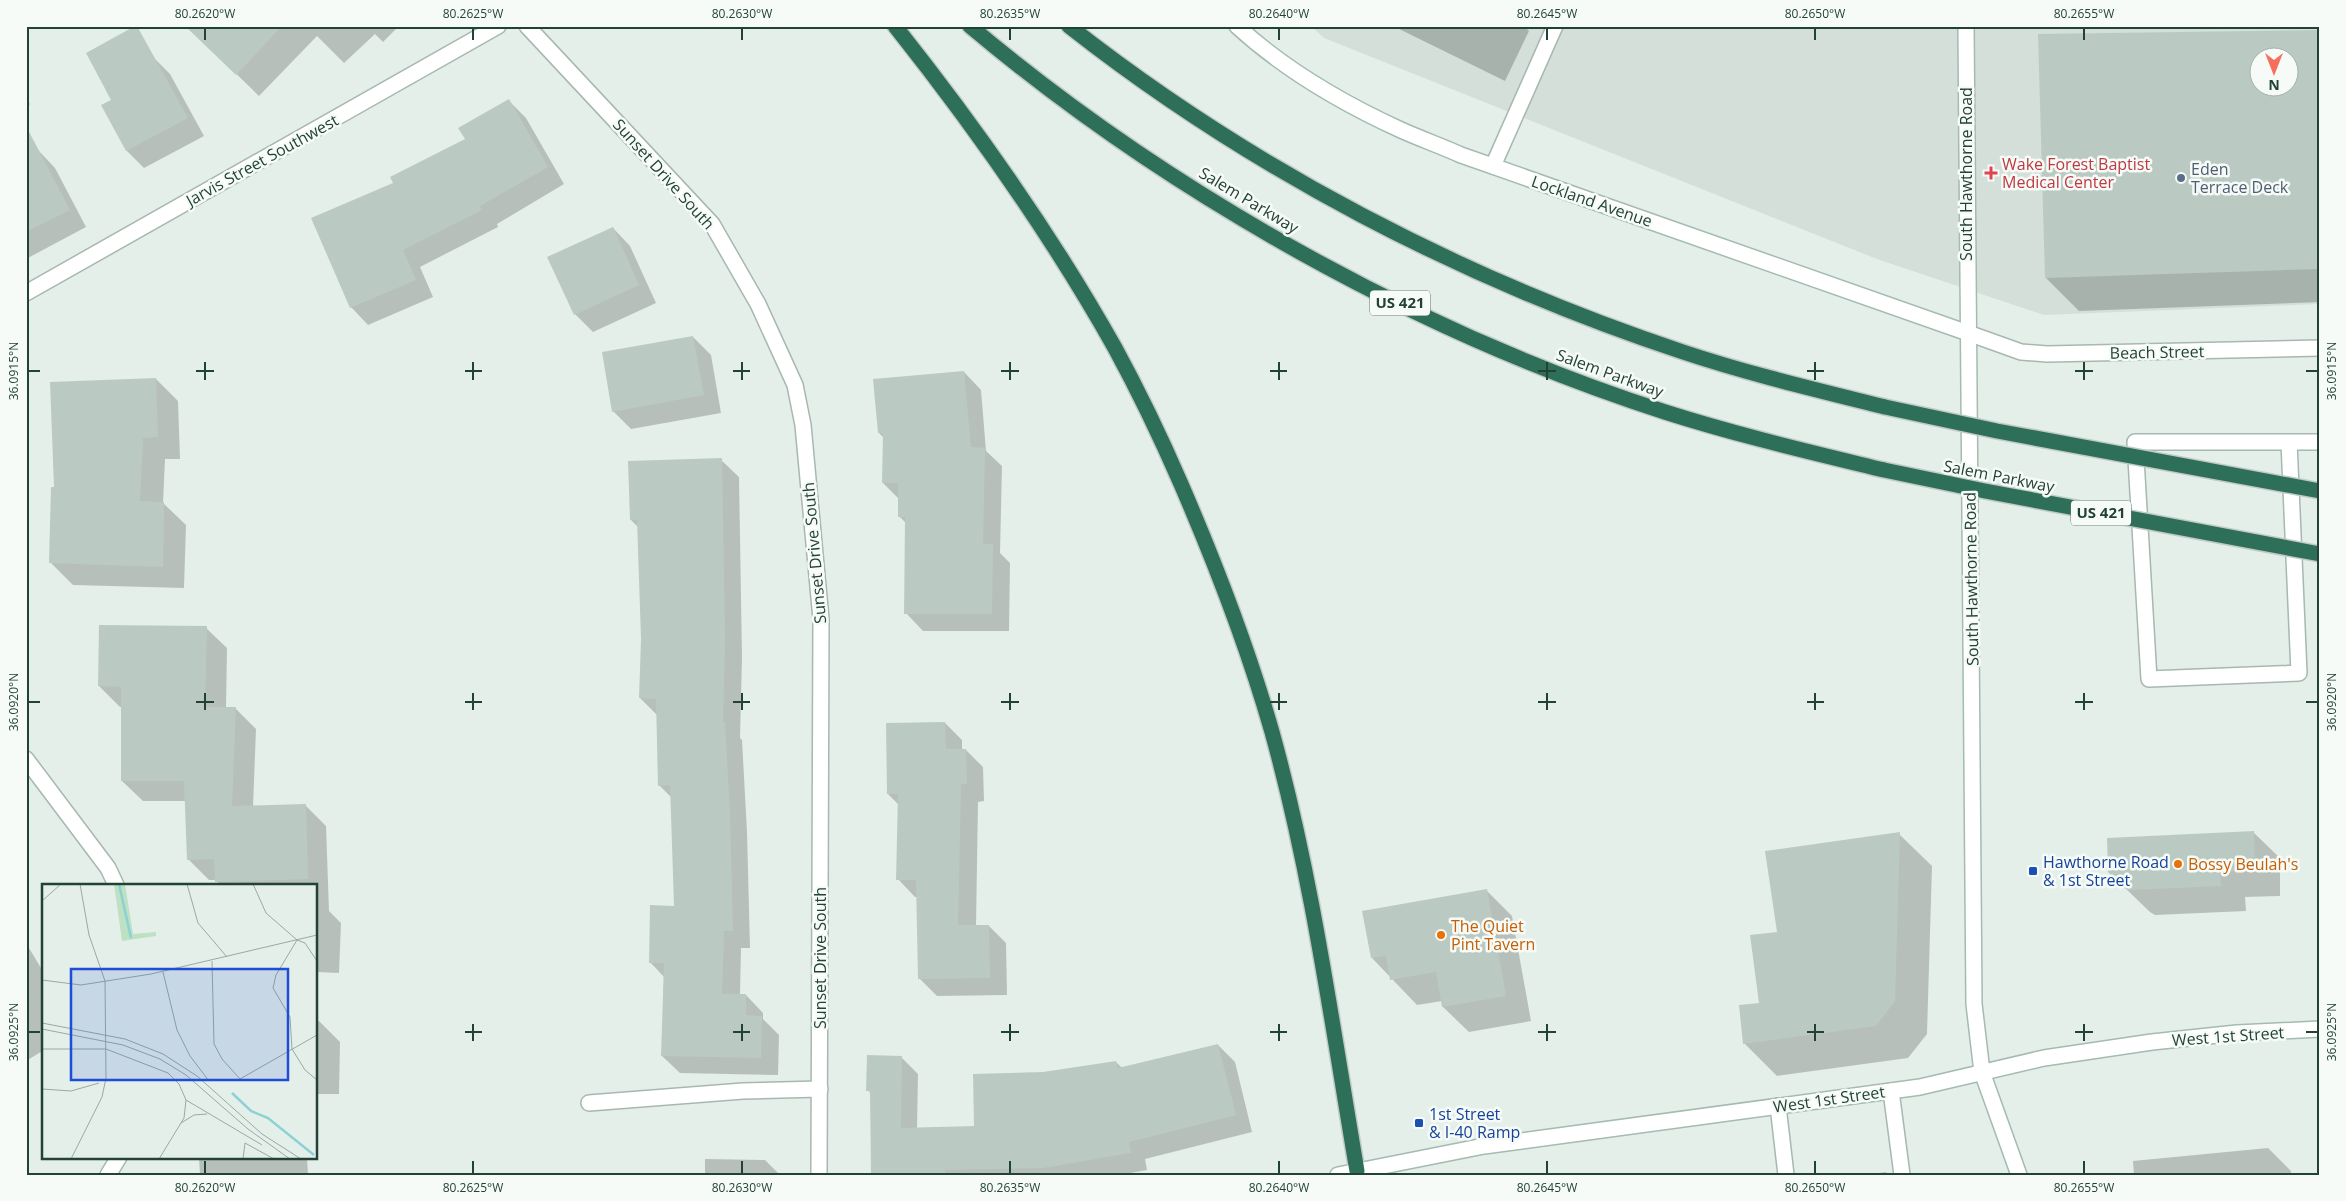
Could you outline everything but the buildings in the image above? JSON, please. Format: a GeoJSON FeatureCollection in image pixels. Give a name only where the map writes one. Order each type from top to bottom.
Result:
{"type":"FeatureCollection","features":[{"type":"Feature","properties":{"kind":"highway"},"geometry":{"type":"LineString","coordinates":[[894,26],[940,83],[1006,174],[1063,260],[1116,350],[1163,443],[1206,540],[1241,636],[1272,732],[1296,831],[1317,934],[1358,1171]]}},
{"type":"Feature","properties":{"kind":"highway","name":"Salem Parkway"},"geometry":{"type":"LineString","coordinates":[[970,26],[1071,106],[1167,172],[1258,228],[1354,280],[1454,329],[1555,372],[1664,411],[1766,441],[1884,470],[1985,491],[2320,554]]}},
{"type":"Feature","properties":{"kind":"highway"},"geometry":{"type":"LineString","coordinates":[[1069,26],[1108,57],[1201,120],[1288,174],[1382,225],[1479,273],[1578,315],[1683,352],[1782,382],[1885,407],[2007,433],[2320,491]]}},
{"type":"Feature","properties":{"kind":"main road","name":"Jarvis Street Southwest"},"geometry":{"type":"LineString","coordinates":[[26,293],[498,26]]}},
{"type":"Feature","properties":{"kind":"main road","name":"Sunset Drive South"},"geometry":{"type":"LineString","coordinates":[[527,26],[712,224],[758,304],[795,385],[804,425],[821,619],[819,1175]]}},
{"type":"Feature","properties":{"kind":"main road","name":"Lockland Avenue"},"geometry":{"type":"LineString","coordinates":[[1237,26],[1300,75],[1349,105],[1403,131],[1493,166],[1968,333]]}},
{"type":"Feature","properties":{"kind":"main road"},"geometry":{"type":"LineString","coordinates":[[1493,166],[1555,26]]}},
{"type":"Feature","properties":{"kind":"main road","name":"South Hawthorne Road"},"geometry":{"type":"LineString","coordinates":[[1966,26],[1974,1004],[1982,1072],[2019,1175]]}},
{"type":"Feature","properties":{"kind":"main road","name":"Beach Street"},"geometry":{"type":"LineString","coordinates":[[1968,333],[2021,352],[2047,354],[2320,348]]}},
{"type":"Feature","properties":{"kind":"main road"},"geometry":{"type":"LineString","coordinates":[[2289,442],[2299,673],[2149,678],[2135,442],[2289,442],[2320,442]]}},
{"type":"Feature","properties":{"kind":"main road"},"geometry":{"type":"LineString","coordinates":[[26,759],[108,868],[116,884]]}},
{"type":"Feature","properties":{"kind":"main road","name":"West 1st Street"},"geometry":{"type":"LineString","coordinates":[[1338,1175],[1484,1146],[1920,1087],[2044,1058],[2152,1042],[2237,1033],[2320,1029]]}},
{"type":"Feature","properties":{"kind":"main road"},"geometry":{"type":"LineString","coordinates":[[589,1103],[743,1091],[820,1089]]}},
{"type":"Feature","properties":{"kind":"main road"},"geometry":{"type":"LineString","coordinates":[[1891,1091],[1902,1175]]}},
{"type":"Feature","properties":{"kind":"main road"},"geometry":{"type":"LineString","coordinates":[[1778,1106],[1786,1175]]}},
{"type":"Feature","properties":{"kind":"main road"},"geometry":{"type":"LineString","coordinates":[[108,1175],[117,1158]]}},
{"type":"Feature","properties":{"kind":"shaded area","name":"Wake Forest Baptist Medical Center"},"geometry":{"type":"Polygon","coordinates":[[[1311,26],[2320,26],[2320,304],[2044,315],[1877,259],[1324,38],[1311,26]]]}},
{"type":"Feature","properties":{"kind":"place","name":"Wake Forest Baptist Medical Center"},"geometry":{"type":"Point","coordinates":[1991,173]}},
{"type":"Feature","properties":{"kind":"place","name":"Eden Terrace Deck"},"geometry":{"type":"Point","coordinates":[2181,178]}},
{"type":"Feature","properties":{"kind":"place","name":"Bossy Beulah's"},"geometry":{"type":"Point","coordinates":[2178,864]}},
{"type":"Feature","properties":{"kind":"place","name":"Hawthorne Road & 1st Street"},"geometry":{"type":"Point","coordinates":[2033,871]}},
{"type":"Feature","properties":{"kind":"place","name":"The Quiet Pint Tavern"},"geometry":{"type":"Point","coordinates":[1441,935]}},
{"type":"Feature","properties":{"kind":"place","name":"1st Street & I-40 Ramp"},"geometry":{"type":"Point","coordinates":[1419,1123]}}]}
